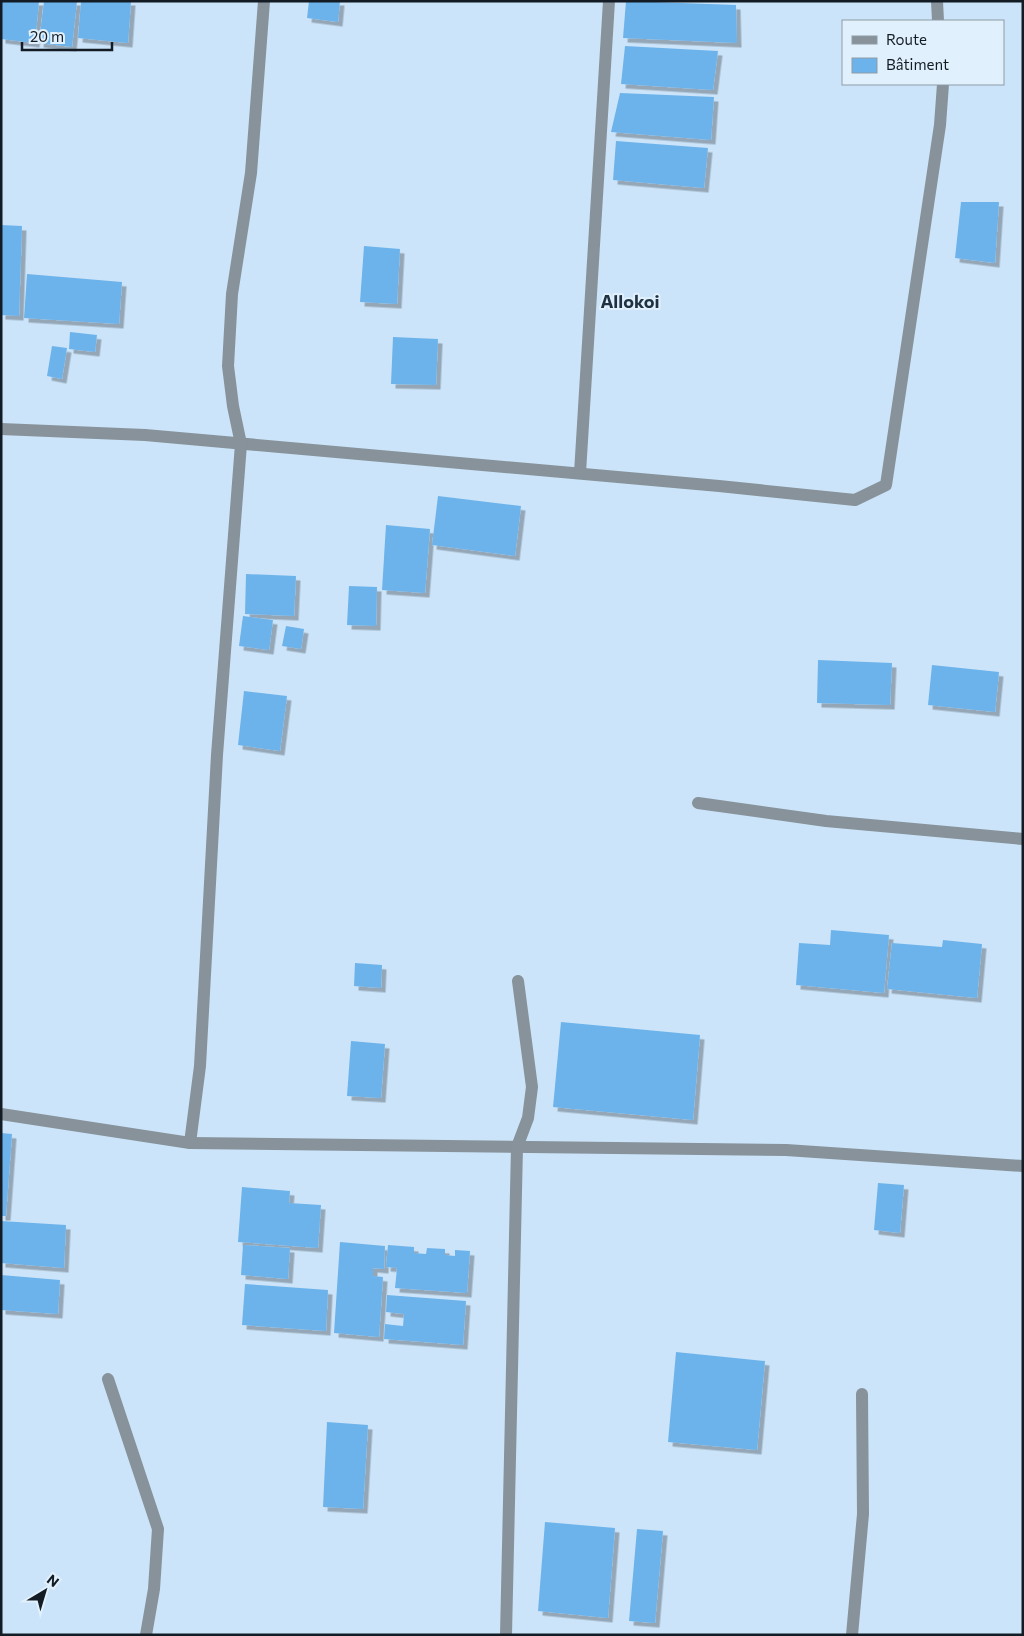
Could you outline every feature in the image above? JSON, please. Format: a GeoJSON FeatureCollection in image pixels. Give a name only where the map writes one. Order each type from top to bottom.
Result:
{"type":"FeatureCollection","features":[{"type":"Feature","properties":{"kind":"street"},"geometry":{"type":"LineString","coordinates":[[190,1143],[200,1066],[217,755],[241,444],[233,406],[228,366],[232,303],[251,173],[264,1]]}},
{"type":"Feature","properties":{"kind":"street"},"geometry":{"type":"LineString","coordinates":[[580,473],[609,1]]}},
{"type":"Feature","properties":{"kind":"street"},"geometry":{"type":"LineString","coordinates":[[937,1],[938,20]]}},
{"type":"Feature","properties":{"kind":"street"},"geometry":{"type":"LineString","coordinates":[[1,429],[145,435],[580,473],[855,500],[886,485],[932,184],[943,85]]}},
{"type":"Feature","properties":{"kind":"street"},"geometry":{"type":"LineString","coordinates":[[698,803],[826,822],[1023,839]]}},
{"type":"Feature","properties":{"kind":"street"},"geometry":{"type":"LineString","coordinates":[[506,1635],[517,1147],[528,1118],[532,1087],[518,981]]}},
{"type":"Feature","properties":{"kind":"street"},"geometry":{"type":"LineString","coordinates":[[1,1114],[190,1143],[786,1150],[1023,1166]]}},
{"type":"Feature","properties":{"kind":"street"},"geometry":{"type":"LineString","coordinates":[[108,1379],[158,1529],[154,1589],[146,1635]]}},
{"type":"Feature","properties":{"kind":"street"},"geometry":{"type":"LineString","coordinates":[[852,1635],[863,1514],[862,1394]]}},
{"type":"Feature","properties":{"kind":"building"},"geometry":{"type":"Polygon","coordinates":[[[1,1],[39,1],[35,43],[1,39],[1,1]]]}},
{"type":"Feature","properties":{"kind":"building"},"geometry":{"type":"Polygon","coordinates":[[[44,1],[77,1],[72,47],[39,43],[44,1]]]}},
{"type":"Feature","properties":{"kind":"building"},"geometry":{"type":"Polygon","coordinates":[[[81,1],[131,1],[128,43],[78,38],[81,1]]]}},
{"type":"Feature","properties":{"kind":"building"},"geometry":{"type":"Polygon","coordinates":[[[309,1],[340,1],[338,22],[307,18],[309,1]]]}},
{"type":"Feature","properties":{"kind":"building"},"geometry":{"type":"Polygon","coordinates":[[[626,1],[736,5],[737,43],[623,38],[626,1]]]}},
{"type":"Feature","properties":{"kind":"building"},"geometry":{"type":"Polygon","coordinates":[[[625,46],[718,51],[713,90],[621,84],[625,46]]]}},
{"type":"Feature","properties":{"kind":"building"},"geometry":{"type":"Polygon","coordinates":[[[620,93],[714,97],[711,140],[611,132],[620,93]]]}},
{"type":"Feature","properties":{"kind":"building"},"geometry":{"type":"Polygon","coordinates":[[[616,141],[708,148],[704,188],[613,180],[616,141]]]}},
{"type":"Feature","properties":{"kind":"building"},"geometry":{"type":"Polygon","coordinates":[[[961,202],[999,202],[995,263],[955,258],[961,202]]]}},
{"type":"Feature","properties":{"kind":"building"},"geometry":{"type":"Polygon","coordinates":[[[1,225],[22,226],[19,316],[1,315],[1,225]]]}},
{"type":"Feature","properties":{"kind":"building"},"geometry":{"type":"Polygon","coordinates":[[[364,246],[400,249],[397,304],[360,302],[364,246]]]}},
{"type":"Feature","properties":{"kind":"building"},"geometry":{"type":"Polygon","coordinates":[[[27,274],[122,282],[119,324],[24,318],[27,274]]]}},
{"type":"Feature","properties":{"kind":"building"},"geometry":{"type":"Polygon","coordinates":[[[70,332],[97,335],[95,352],[69,349],[70,332]]]}},
{"type":"Feature","properties":{"kind":"building"},"geometry":{"type":"Polygon","coordinates":[[[393,337],[438,339],[436,385],[391,384],[393,337]]]}},
{"type":"Feature","properties":{"kind":"building"},"geometry":{"type":"Polygon","coordinates":[[[52,346],[67,348],[62,379],[47,376],[52,346]]]}},
{"type":"Feature","properties":{"kind":"building"},"geometry":{"type":"Polygon","coordinates":[[[438,496],[521,506],[515,556],[432,545],[438,496]]]}},
{"type":"Feature","properties":{"kind":"building"},"geometry":{"type":"Polygon","coordinates":[[[386,525],[430,529],[425,593],[382,590],[386,525]]]}},
{"type":"Feature","properties":{"kind":"building"},"geometry":{"type":"Polygon","coordinates":[[[246,574],[296,576],[294,616],[245,614],[246,574]]]}},
{"type":"Feature","properties":{"kind":"building"},"geometry":{"type":"Polygon","coordinates":[[[349,586],[377,587],[376,626],[347,625],[349,586]]]}},
{"type":"Feature","properties":{"kind":"building"},"geometry":{"type":"Polygon","coordinates":[[[243,616],[273,620],[269,650],[239,646],[243,616]]]}},
{"type":"Feature","properties":{"kind":"building"},"geometry":{"type":"Polygon","coordinates":[[[286,626],[304,629],[301,649],[282,646],[286,626]]]}},
{"type":"Feature","properties":{"kind":"building"},"geometry":{"type":"Polygon","coordinates":[[[818,660],[892,663],[890,705],[817,703],[818,660]]]}},
{"type":"Feature","properties":{"kind":"building"},"geometry":{"type":"Polygon","coordinates":[[[932,665],[999,672],[995,712],[928,705],[932,665]]]}},
{"type":"Feature","properties":{"kind":"building"},"geometry":{"type":"Polygon","coordinates":[[[244,691],[287,696],[280,751],[238,745],[244,691]]]}},
{"type":"Feature","properties":{"kind":"building"},"geometry":{"type":"Polygon","coordinates":[[[831,930],[889,935],[884,993],[796,985],[799,943],[830,945],[831,930]]]}},
{"type":"Feature","properties":{"kind":"building"},"geometry":{"type":"Polygon","coordinates":[[[943,940],[982,944],[977,998],[887,989],[892,943],[942,947],[943,940]]]}},
{"type":"Feature","properties":{"kind":"building"},"geometry":{"type":"Polygon","coordinates":[[[355,963],[382,965],[381,988],[354,986],[355,963]]]}},
{"type":"Feature","properties":{"kind":"building"},"geometry":{"type":"Polygon","coordinates":[[[561,1022],[700,1035],[693,1120],[553,1107],[561,1022]]]}},
{"type":"Feature","properties":{"kind":"building"},"geometry":{"type":"Polygon","coordinates":[[[351,1041],[385,1044],[381,1098],[347,1096],[351,1041]]]}},
{"type":"Feature","properties":{"kind":"building"},"geometry":{"type":"Polygon","coordinates":[[[1,1133],[12,1134],[6,1216],[1,1216],[1,1133]]]}},
{"type":"Feature","properties":{"kind":"building"},"geometry":{"type":"Polygon","coordinates":[[[878,1183],[904,1185],[900,1233],[874,1230],[878,1183]]]}},
{"type":"Feature","properties":{"kind":"building"},"geometry":{"type":"Polygon","coordinates":[[[242,1187],[290,1191],[289,1203],[321,1205],[318,1248],[238,1242],[242,1187]]]}},
{"type":"Feature","properties":{"kind":"building"},"geometry":{"type":"Polygon","coordinates":[[[1,1221],[66,1225],[64,1268],[1,1263],[1,1221]]]}},
{"type":"Feature","properties":{"kind":"building"},"geometry":{"type":"Polygon","coordinates":[[[340,1242],[385,1246],[384,1269],[373,1268],[373,1276],[383,1277],[379,1337],[334,1333],[340,1242]]]}},
{"type":"Feature","properties":{"kind":"building"},"geometry":{"type":"Polygon","coordinates":[[[243,1245],[290,1248],[288,1279],[241,1275],[243,1245]]]}},
{"type":"Feature","properties":{"kind":"building"},"geometry":{"type":"Polygon","coordinates":[[[388,1245],[414,1247],[414,1253],[426,1254],[427,1248],[445,1249],[445,1255],[455,1256],[455,1250],[470,1251],[467,1293],[395,1288],[397,1268],[386,1267],[388,1245]]]}},
{"type":"Feature","properties":{"kind":"building"},"geometry":{"type":"Polygon","coordinates":[[[1,1275],[60,1280],[58,1314],[1,1310],[1,1275]]]}},
{"type":"Feature","properties":{"kind":"building"},"geometry":{"type":"Polygon","coordinates":[[[245,1284],[328,1290],[326,1331],[242,1325],[245,1284]]]}},
{"type":"Feature","properties":{"kind":"building"},"geometry":{"type":"Polygon","coordinates":[[[387,1295],[466,1301],[463,1345],[384,1339],[385,1324],[403,1326],[404,1314],[386,1312],[387,1295]]]}},
{"type":"Feature","properties":{"kind":"building"},"geometry":{"type":"Polygon","coordinates":[[[676,1352],[765,1361],[757,1450],[668,1442],[676,1352]]]}},
{"type":"Feature","properties":{"kind":"building"},"geometry":{"type":"Polygon","coordinates":[[[327,1422],[368,1425],[363,1509],[323,1507],[327,1422]]]}},
{"type":"Feature","properties":{"kind":"building"},"geometry":{"type":"Polygon","coordinates":[[[545,1522],[615,1528],[608,1618],[538,1611],[545,1522]]]}},
{"type":"Feature","properties":{"kind":"building"},"geometry":{"type":"Polygon","coordinates":[[[637,1529],[663,1531],[655,1623],[629,1621],[637,1529]]]}},
{"type":"Feature","properties":{"kind":"district","name":"Allokoi"},"geometry":{"type":"Point","coordinates":[630,302]}}]}
